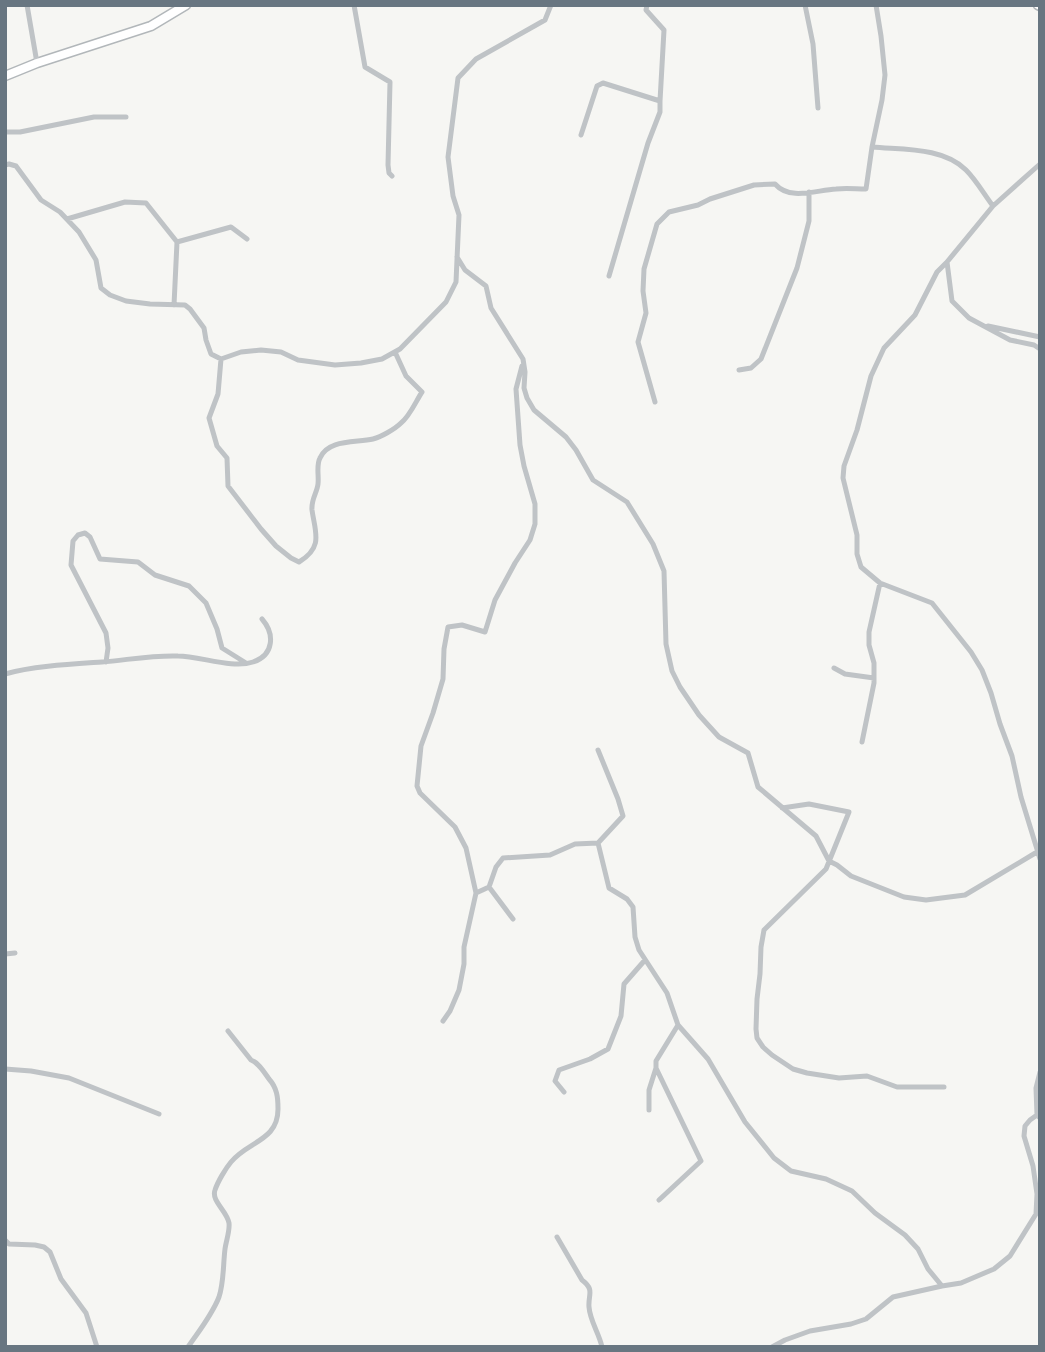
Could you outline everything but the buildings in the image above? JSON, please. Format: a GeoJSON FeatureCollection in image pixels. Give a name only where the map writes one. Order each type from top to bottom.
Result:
{"type":"FeatureCollection","features":[{"type":"Feature","properties":{"kind":"street"},"geometry":{"type":"LineString","coordinates":[[27,5],[37,63]]}},
{"type":"Feature","properties":{"kind":"street"},"geometry":{"type":"LineString","coordinates":[[5,76],[150,26],[186,5]]}},
{"type":"Feature","properties":{"kind":"street"},"geometry":{"type":"LineString","coordinates":[[354,5],[365,66],[390,82],[388,165],[392,176]]}},
{"type":"Feature","properties":{"kind":"street"},"geometry":{"type":"LineString","coordinates":[[5,165],[16,166],[41,201],[60,212],[79,232],[93,254],[101,288],[126,301],[185,306],[190,309],[204,328],[211,354],[221,359],[241,352],[281,352],[298,360],[335,365],[382,359],[400,349],[446,302],[456,282],[459,215],[453,196],[448,157],[458,78],[476,59],[545,20],[551,5]]}},
{"type":"Feature","properties":{"kind":"street"},"geometry":{"type":"LineString","coordinates":[[609,276],[645,153],[660,112],[664,30],[646,10],[647,5]]}},
{"type":"Feature","properties":{"kind":"street"},"geometry":{"type":"LineString","coordinates":[[805,5],[813,44],[818,108]]}},
{"type":"Feature","properties":{"kind":"street"},"geometry":{"type":"LineString","coordinates":[[655,402],[638,342],[646,313],[644,269],[657,224],[669,212],[698,205],[754,185],[775,184],[778,188],[794,194],[866,189],[885,75],[876,5]]}},
{"type":"Feature","properties":{"kind":"street"},"geometry":{"type":"LineString","coordinates":[[581,135],[597,86],[603,83],[660,101]]}},
{"type":"Feature","properties":{"kind":"street"},"geometry":{"type":"LineString","coordinates":[[5,132],[20,132],[94,117],[126,117]]}},
{"type":"Feature","properties":{"kind":"street"},"geometry":{"type":"LineString","coordinates":[[872,147],[927,152],[949,158],[966,170],[993,206]]}},
{"type":"Feature","properties":{"kind":"street"},"geometry":{"type":"LineString","coordinates":[[1040,164],[993,206],[937,272],[915,315],[884,348],[872,376],[858,430],[844,466],[843,478],[861,567],[880,583],[932,603],[976,661],[991,692],[1012,756],[1040,859]]}},
{"type":"Feature","properties":{"kind":"street"},"geometry":{"type":"LineString","coordinates":[[739,370],[751,368],[761,359],[797,268],[809,221],[809,192]]}},
{"type":"Feature","properties":{"kind":"street"},"geometry":{"type":"LineString","coordinates":[[67,219],[125,202],[146,204],[177,242],[174,305]]}},
{"type":"Feature","properties":{"kind":"street"},"geometry":{"type":"LineString","coordinates":[[177,242],[231,227],[247,239]]}},
{"type":"Feature","properties":{"kind":"street"},"geometry":{"type":"LineString","coordinates":[[457,257],[465,270],[486,286],[491,308],[523,359],[524,388],[534,410],[566,437],[593,480],[626,502],[653,544],[664,571],[666,644],[672,671],[680,687],[699,715],[719,737],[748,753],[758,787],[816,836],[829,861],[852,876],[904,897],[926,900],[965,895],[1037,852]]}},
{"type":"Feature","properties":{"kind":"street"},"geometry":{"type":"LineString","coordinates":[[947,261],[952,301],[969,318],[1010,340],[1034,345],[1040,349]]}},
{"type":"Feature","properties":{"kind":"street"},"geometry":{"type":"LineString","coordinates":[[986,328],[989,326],[1040,337]]}},
{"type":"Feature","properties":{"kind":"street"},"geometry":{"type":"LineString","coordinates":[[221,359],[218,394],[209,418],[217,446],[227,458],[228,486],[276,546],[299,562],[306,558],[315,544],[317,531],[312,498],[318,487],[318,460],[325,450],[340,444],[376,438],[402,423],[422,392],[406,376],[396,352]]}},
{"type":"Feature","properties":{"kind":"street"},"geometry":{"type":"LineString","coordinates":[[443,1021],[459,990],[464,947],[476,893],[466,848],[454,827],[420,793],[417,786],[421,747],[443,679],[448,627],[462,625],[485,632],[495,600],[530,540],[535,524],[535,504],[520,445],[516,389],[523,359]]}},
{"type":"Feature","properties":{"kind":"street"},"geometry":{"type":"LineString","coordinates":[[106,662],[106,633],[71,565],[73,541],[85,533],[90,537],[100,559],[138,562],[155,575],[189,586],[206,603],[222,648],[246,663]]}},
{"type":"Feature","properties":{"kind":"street"},"geometry":{"type":"LineString","coordinates":[[862,742],[874,678],[869,632],[880,583]]}},
{"type":"Feature","properties":{"kind":"street"},"geometry":{"type":"LineString","coordinates":[[5,674],[78,663],[169,655],[252,663],[268,652],[271,645],[267,625],[262,619]]}},
{"type":"Feature","properties":{"kind":"street"},"geometry":{"type":"LineString","coordinates":[[834,668],[845,674],[874,678]]}},
{"type":"Feature","properties":{"kind":"street"},"geometry":{"type":"LineString","coordinates":[[476,893],[489,887],[496,867],[503,859],[550,855],[575,844],[598,844],[623,816],[598,750]]}},
{"type":"Feature","properties":{"kind":"street"},"geometry":{"type":"LineString","coordinates":[[782,808],[809,804],[849,812],[827,869],[764,930],[757,999],[757,1038],[772,1055],[793,1069],[807,1073],[839,1078],[867,1076],[897,1087],[944,1087]]}},
{"type":"Feature","properties":{"kind":"street"},"geometry":{"type":"LineString","coordinates":[[598,844],[609,888],[633,907],[635,937],[639,950],[667,993],[678,1025],[708,1059],[745,1122],[774,1158],[790,1171],[826,1179],[852,1191],[875,1213],[905,1235],[918,1249],[928,1269],[942,1286]]}},
{"type":"Feature","properties":{"kind":"street"},"geometry":{"type":"LineString","coordinates":[[489,887],[513,919]]}},
{"type":"Feature","properties":{"kind":"street"},"geometry":{"type":"LineString","coordinates":[[5,954],[15,953]]}},
{"type":"Feature","properties":{"kind":"street"},"geometry":{"type":"LineString","coordinates":[[564,1092],[555,1081],[559,1070],[590,1059],[608,1049],[621,1016],[624,984],[645,960]]}},
{"type":"Feature","properties":{"kind":"street"},"geometry":{"type":"LineString","coordinates":[[649,1110],[649,1090],[656,1061],[678,1025]]}},
{"type":"Feature","properties":{"kind":"street"},"geometry":{"type":"LineString","coordinates":[[188,1347],[210,1316],[223,1279],[230,1225],[215,1197],[215,1191],[232,1161],[270,1132],[278,1116],[275,1085],[228,1031]]}},
{"type":"Feature","properties":{"kind":"street"},"geometry":{"type":"LineString","coordinates":[[656,1068],[701,1161],[659,1200]]}},
{"type":"Feature","properties":{"kind":"street"},"geometry":{"type":"LineString","coordinates":[[5,1069],[31,1070],[69,1078],[159,1114]]}},
{"type":"Feature","properties":{"kind":"street"},"geometry":{"type":"LineString","coordinates":[[772,1347],[810,1331],[866,1319],[893,1297],[961,1283],[994,1269],[1010,1256],[1036,1214],[1033,1166],[1024,1136],[1025,1126],[1038,1117],[1036,1088],[1040,1072]]}},
{"type":"Feature","properties":{"kind":"street"},"geometry":{"type":"LineString","coordinates":[[556,1237],[590,1289],[589,1308],[602,1347]]}},
{"type":"Feature","properties":{"kind":"street"},"geometry":{"type":"LineString","coordinates":[[5,1240],[9,1244],[44,1247],[50,1252],[61,1279],[86,1313],[97,1347]]}}]}
